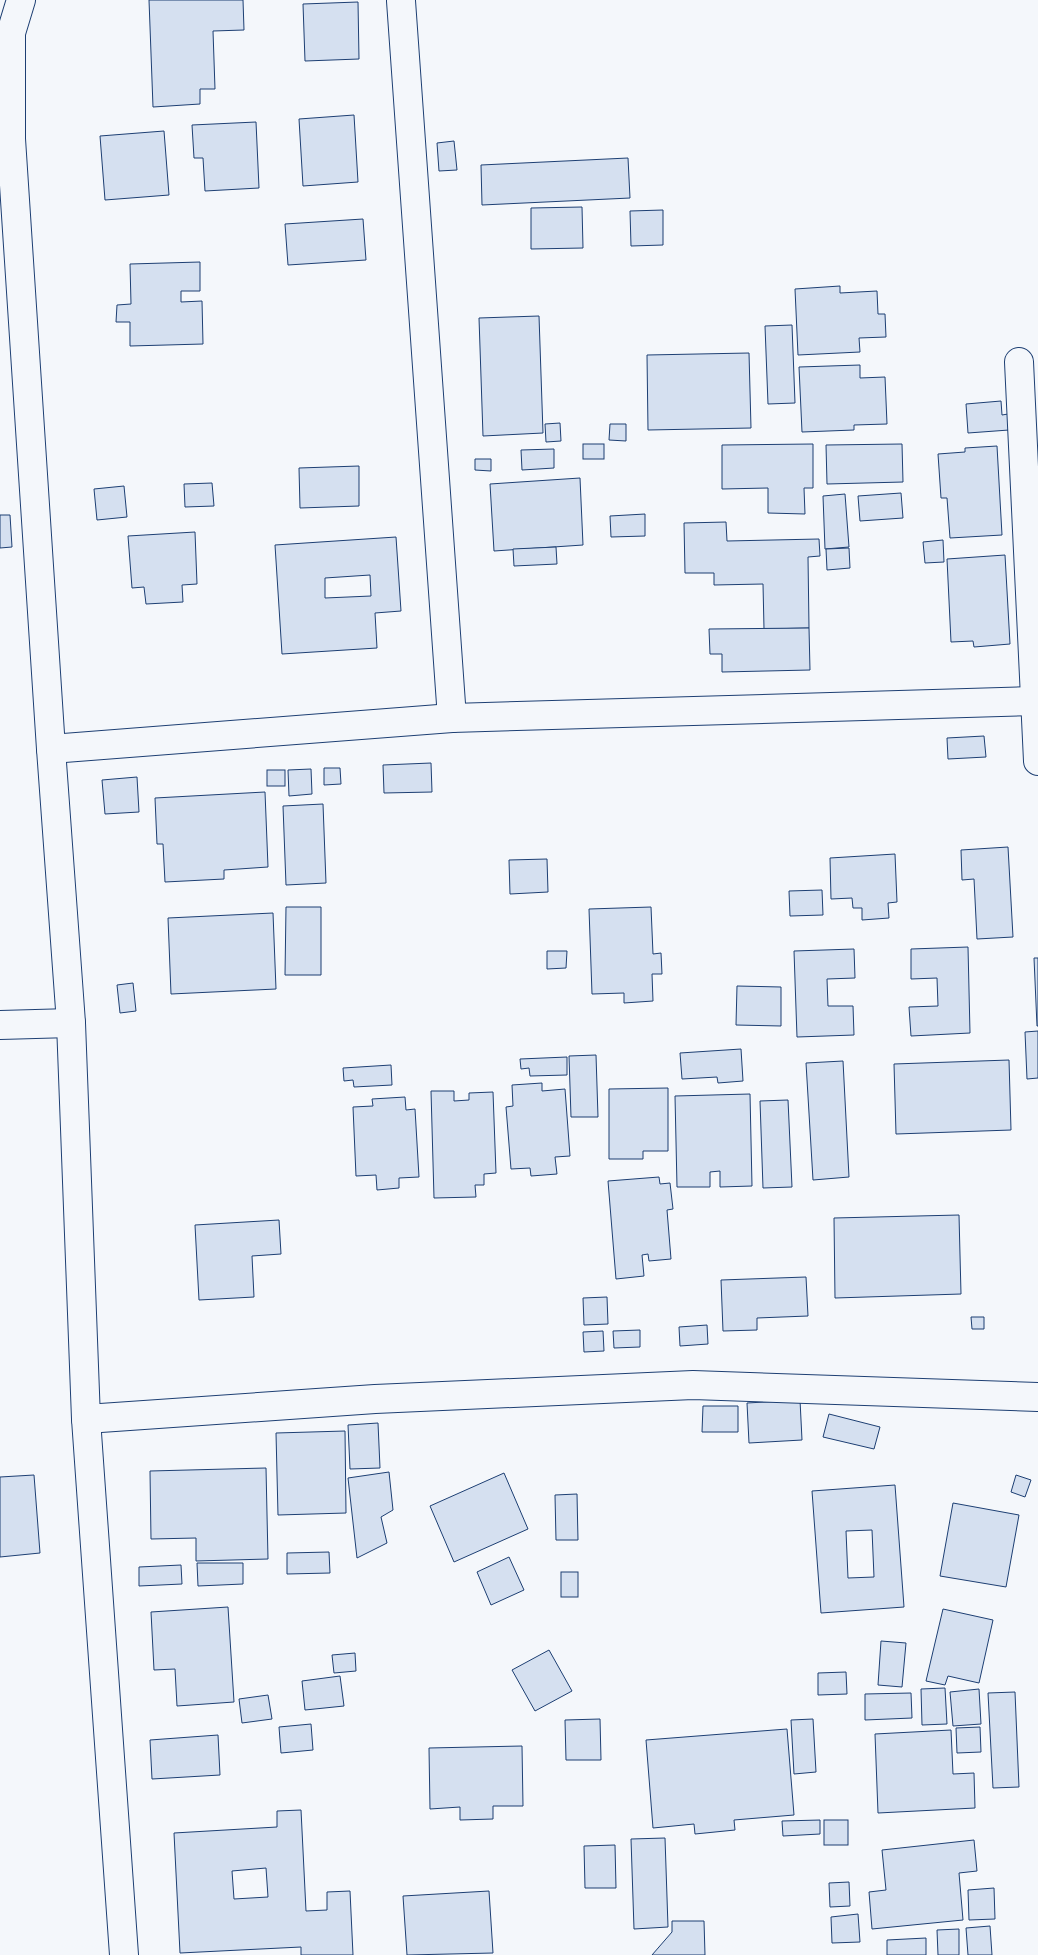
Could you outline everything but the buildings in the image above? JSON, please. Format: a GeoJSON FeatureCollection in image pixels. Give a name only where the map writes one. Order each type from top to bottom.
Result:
{"type":"FeatureCollection","features":[{"type":"Feature","properties":{"kind":"street"},"geometry":{"type":"LineString","coordinates":[[21,0],[12,32],[11,139],[71,1023],[86,1418],[124,1955]]}},
{"type":"Feature","properties":{"kind":"street"},"geometry":{"type":"LineString","coordinates":[[401,1],[452,718]]}},
{"type":"Feature","properties":{"kind":"street"},"geometry":{"type":"LineString","coordinates":[[1019,362],[1038,760]]}},
{"type":"Feature","properties":{"kind":"street"},"geometry":{"type":"LineString","coordinates":[[51,749],[452,718],[1035,701]]}},
{"type":"Feature","properties":{"kind":"street"},"geometry":{"type":"LineString","coordinates":[[0,1025],[71,1023]]}},
{"type":"Feature","properties":{"kind":"street"},"geometry":{"type":"LineString","coordinates":[[86,1418],[375,1399],[693,1385],[1038,1397]]}}]}
